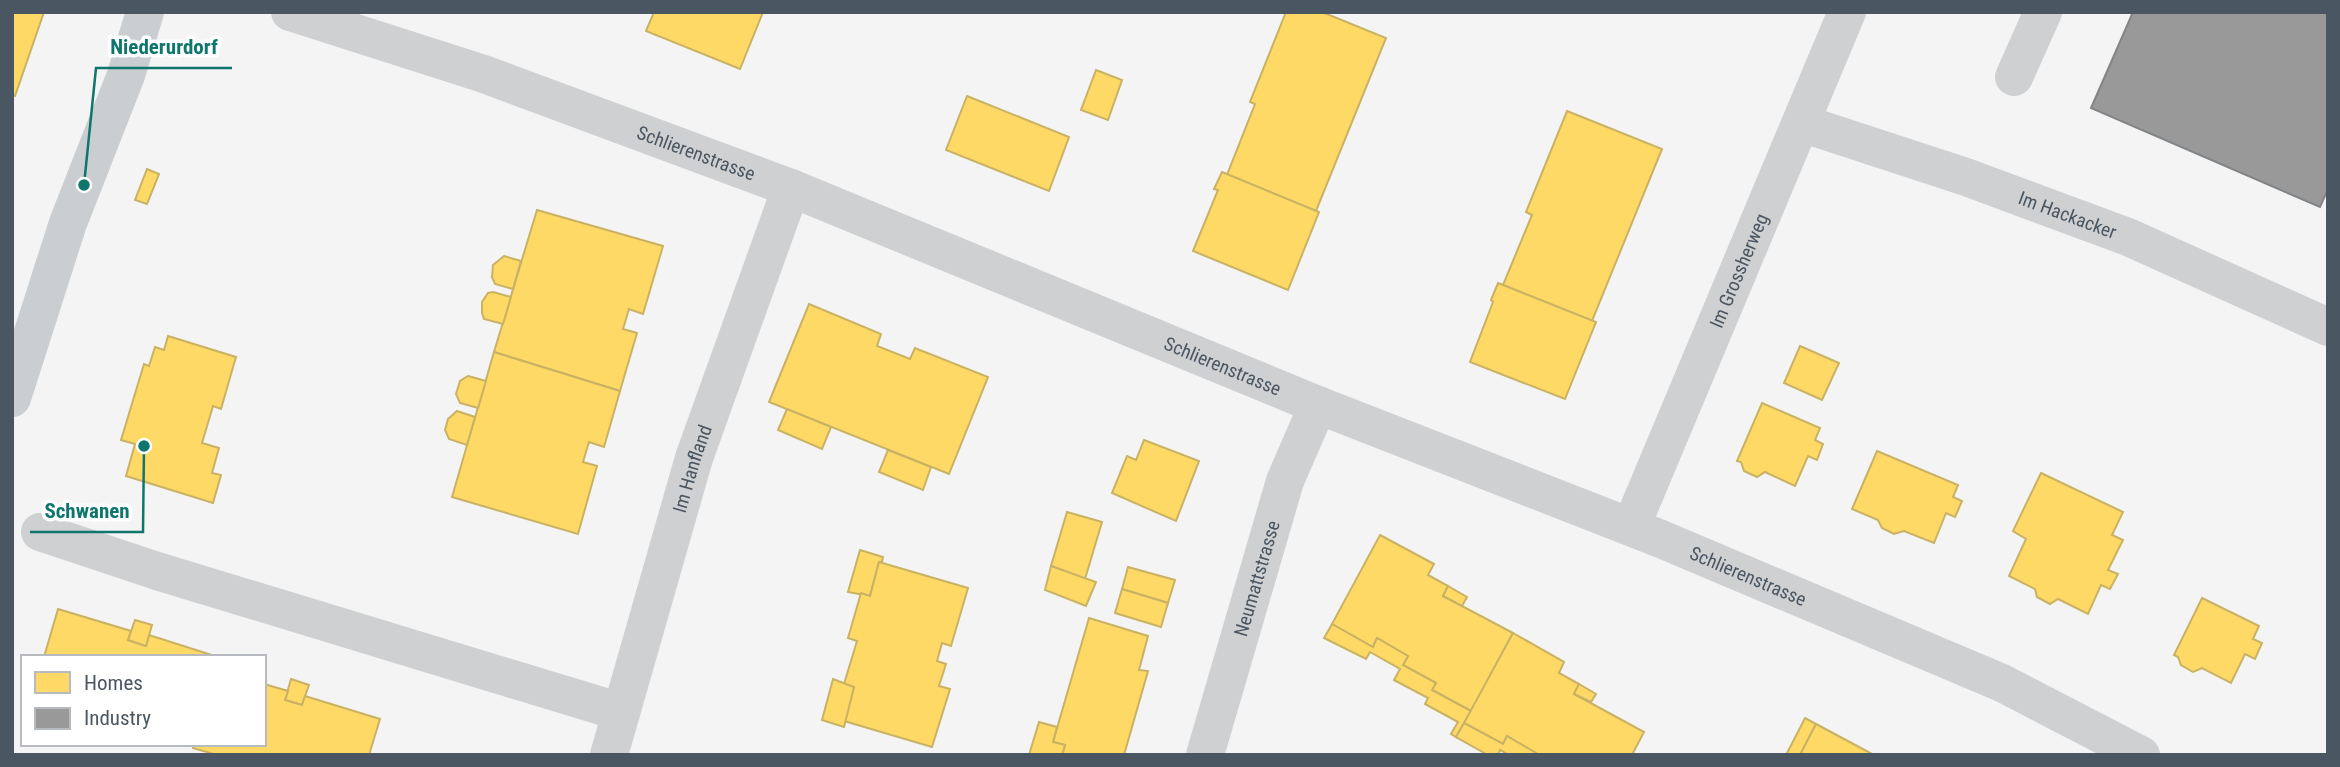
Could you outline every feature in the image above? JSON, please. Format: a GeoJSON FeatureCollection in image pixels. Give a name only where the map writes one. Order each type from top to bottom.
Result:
{"type":"FeatureCollection","features":[{"type":"Feature","properties":{"kind":"main road"},"geometry":{"type":"LineString","coordinates":[[12,398],[68,223],[126,75],[145,12]]}},
{"type":"Feature","properties":{"kind":"street","name":"Schlierenstrasse"},"geometry":{"type":"LineString","coordinates":[[290,12],[484,74],[791,188],[1318,405],[1631,527],[2002,683],[2141,755]]}},
{"type":"Feature","properties":{"kind":"street","name":"Im Grossherweg"},"geometry":{"type":"LineString","coordinates":[[1631,527],[1847,12]]}},
{"type":"Feature","properties":{"kind":"street"},"geometry":{"type":"LineString","coordinates":[[2014,77],[2043,12]]}},
{"type":"Feature","properties":{"kind":"street","name":"Im Hackacker"},"geometry":{"type":"LineString","coordinates":[[1801,123],[1966,177],[2128,237],[2328,327]]}},
{"type":"Feature","properties":{"kind":"street","name":"Im Hanfland"},"geometry":{"type":"LineString","coordinates":[[609,755],[694,458],[791,188]]}},
{"type":"Feature","properties":{"kind":"street","name":"Neumattstrasse"},"geometry":{"type":"LineString","coordinates":[[1205,755],[1285,481],[1318,405]]}},
{"type":"Feature","properties":{"kind":"street"},"geometry":{"type":"LineString","coordinates":[[40,532],[157,571],[621,712]]}},
{"type":"Feature","properties":{"kind":"building: Homes"},"geometry":{"type":"Polygon","coordinates":[[[12,12],[44,12],[15,96],[12,95],[12,12]]]}},
{"type":"Feature","properties":{"kind":"building: Homes"},"geometry":{"type":"Polygon","coordinates":[[[654,12],[763,12],[740,69],[646,31],[654,12]]]}},
{"type":"Feature","properties":{"kind":"building: Homes"},"geometry":{"type":"Polygon","coordinates":[[[1286,12],[1322,12],[1386,38],[1316,211],[1227,175],[1255,104],[1250,102],[1286,12]]]}},
{"type":"Feature","properties":{"kind":"building: Homes"},"geometry":{"type":"Polygon","coordinates":[[[1096,70],[1122,80],[1108,120],[1081,110],[1096,70]]]}},
{"type":"Feature","properties":{"kind":"building: Homes"},"geometry":{"type":"Polygon","coordinates":[[[967,96],[1069,137],[1049,191],[946,150],[967,96]]]}},
{"type":"Feature","properties":{"kind":"building: Homes"},"geometry":{"type":"Polygon","coordinates":[[[1567,111],[1662,149],[1592,321],[1503,285],[1532,215],[1526,212],[1567,111]]]}},
{"type":"Feature","properties":{"kind":"building: Homes"},"geometry":{"type":"Polygon","coordinates":[[[147,169],[159,174],[147,204],[135,200],[147,169]]]}},
{"type":"Feature","properties":{"kind":"building: Homes"},"geometry":{"type":"Polygon","coordinates":[[[1222,172],[1319,212],[1288,290],[1193,251],[1218,190],[1214,189],[1222,172]]]}},
{"type":"Feature","properties":{"kind":"building: Homes"},"geometry":{"type":"Polygon","coordinates":[[[537,210],[663,246],[643,314],[629,309],[623,329],[637,333],[620,391],[494,352],[537,210]]]}},
{"type":"Feature","properties":{"kind":"building: Homes"},"geometry":{"type":"Polygon","coordinates":[[[504,256],[521,261],[513,289],[495,284],[492,277],[493,265],[504,256]]]}},
{"type":"Feature","properties":{"kind":"building: Homes"},"geometry":{"type":"Polygon","coordinates":[[[1498,283],[1596,322],[1565,399],[1470,362],[1498,283]]]}},
{"type":"Feature","properties":{"kind":"building: Homes"},"geometry":{"type":"Polygon","coordinates":[[[488,293],[511,297],[503,324],[484,319],[482,313],[482,302],[488,293]]]}},
{"type":"Feature","properties":{"kind":"building: Homes"},"geometry":{"type":"Polygon","coordinates":[[[809,304],[881,334],[877,346],[910,359],[915,348],[988,377],[949,474],[769,402],[809,304]]]}},
{"type":"Feature","properties":{"kind":"building: Homes"},"geometry":{"type":"Polygon","coordinates":[[[168,336],[236,357],[221,409],[213,406],[202,443],[219,448],[212,473],[221,475],[213,503],[126,476],[135,444],[121,440],[144,364],[149,366],[155,347],[164,350],[168,336]]]}},
{"type":"Feature","properties":{"kind":"building: Homes"},"geometry":{"type":"Polygon","coordinates":[[[1800,346],[1839,363],[1822,400],[1784,383],[1800,346]]]}},
{"type":"Feature","properties":{"kind":"building: Homes"},"geometry":{"type":"Polygon","coordinates":[[[494,352],[620,391],[604,447],[589,442],[583,462],[597,466],[578,534],[452,497],[494,352]]]}},
{"type":"Feature","properties":{"kind":"building: Homes"},"geometry":{"type":"Polygon","coordinates":[[[468,376],[486,381],[478,408],[460,403],[456,394],[460,381],[468,376]]]}},
{"type":"Feature","properties":{"kind":"building: Homes"},"geometry":{"type":"Polygon","coordinates":[[[1762,403],[1820,428],[1815,440],[1823,444],[1817,460],[1808,456],[1795,486],[1765,472],[1757,477],[1744,471],[1741,462],[1737,461],[1762,403]]]}},
{"type":"Feature","properties":{"kind":"building: Homes"},"geometry":{"type":"Polygon","coordinates":[[[787,409],[831,427],[822,449],[778,430],[787,409]]]}},
{"type":"Feature","properties":{"kind":"building: Homes"},"geometry":{"type":"Polygon","coordinates":[[[457,411],[475,417],[467,445],[449,439],[445,430],[448,419],[457,411]]]}},
{"type":"Feature","properties":{"kind":"building: Homes"},"geometry":{"type":"Polygon","coordinates":[[[1144,440],[1199,461],[1176,521],[1112,493],[1127,456],[1136,460],[1144,440]]]}},
{"type":"Feature","properties":{"kind":"building: Homes"},"geometry":{"type":"Polygon","coordinates":[[[888,450],[931,467],[923,490],[879,472],[888,450]]]}},
{"type":"Feature","properties":{"kind":"building: Homes"},"geometry":{"type":"Polygon","coordinates":[[[1877,451],[1958,485],[1953,497],[1962,501],[1955,517],[1946,513],[1934,543],[1904,531],[1894,534],[1882,528],[1878,520],[1852,509],[1877,451]]]}},
{"type":"Feature","properties":{"kind":"building: Homes"},"geometry":{"type":"Polygon","coordinates":[[[2041,473],[2123,512],[2112,535],[2123,540],[2108,570],[2118,574],[2110,589],[2101,585],[2088,614],[2058,599],[2050,604],[2037,597],[2035,589],[2009,576],[2026,539],[2013,531],[2041,473]]]}},
{"type":"Feature","properties":{"kind":"building: Homes"},"geometry":{"type":"Polygon","coordinates":[[[1067,512],[1102,522],[1085,579],[1051,566],[1067,512]]]}},
{"type":"Feature","properties":{"kind":"building: Homes"},"geometry":{"type":"Polygon","coordinates":[[[1380,535],[1434,564],[1428,575],[1448,586],[1443,596],[1513,633],[1471,711],[1432,690],[1436,683],[1403,665],[1408,656],[1377,638],[1373,647],[1332,624],[1380,535]]]}},
{"type":"Feature","properties":{"kind":"building: Homes"},"geometry":{"type":"Polygon","coordinates":[[[860,550],[883,557],[882,562],[879,562],[870,596],[848,592],[860,550]]]}},
{"type":"Feature","properties":{"kind":"building: Homes"},"geometry":{"type":"Polygon","coordinates":[[[879,562],[968,588],[951,646],[942,643],[937,661],[946,664],[939,686],[950,689],[932,747],[844,721],[854,687],[844,684],[857,641],[848,638],[861,593],[870,596],[879,562]]]}},
{"type":"Feature","properties":{"kind":"building: Homes"},"geometry":{"type":"Polygon","coordinates":[[[1051,566],[1096,582],[1086,606],[1045,590],[1051,566]]]}},
{"type":"Feature","properties":{"kind":"building: Homes"},"geometry":{"type":"Polygon","coordinates":[[[1128,567],[1175,580],[1168,603],[1122,589],[1128,567]]]}},
{"type":"Feature","properties":{"kind":"building: Homes"},"geometry":{"type":"Polygon","coordinates":[[[1448,586],[1467,597],[1462,606],[1443,596],[1448,586]]]}},
{"type":"Feature","properties":{"kind":"building: Homes"},"geometry":{"type":"Polygon","coordinates":[[[1122,589],[1168,603],[1161,627],[1115,613],[1122,589]]]}},
{"type":"Feature","properties":{"kind":"building: Homes"},"geometry":{"type":"Polygon","coordinates":[[[2202,598],[2259,626],[2253,639],[2262,643],[2255,659],[2245,654],[2231,683],[2202,668],[2193,672],[2181,665],[2178,657],[2174,655],[2202,598]]]}},
{"type":"Feature","properties":{"kind":"building: Homes"},"geometry":{"type":"Polygon","coordinates":[[[58,609],[131,631],[128,640],[146,646],[149,635],[212,655],[45,655],[58,609]]]}},
{"type":"Feature","properties":{"kind":"building: Homes"},"geometry":{"type":"Polygon","coordinates":[[[1089,618],[1148,636],[1139,670],[1148,671],[1124,755],[1062,755],[1065,745],[1053,742],[1089,618]]]}},
{"type":"Feature","properties":{"kind":"building: Homes"},"geometry":{"type":"Polygon","coordinates":[[[135,620],[152,625],[146,646],[128,640],[135,620]]]}},
{"type":"Feature","properties":{"kind":"building: Homes"},"geometry":{"type":"Polygon","coordinates":[[[1332,624],[1373,647],[1377,638],[1408,656],[1403,665],[1436,683],[1432,690],[1471,711],[1456,737],[1451,734],[1458,722],[1425,704],[1428,698],[1394,680],[1400,669],[1370,652],[1366,659],[1324,638],[1332,624]]]}},
{"type":"Feature","properties":{"kind":"building: Homes"},"geometry":{"type":"Polygon","coordinates":[[[1513,633],[1564,662],[1559,673],[1579,684],[1574,694],[1644,732],[1632,755],[1538,755],[1507,736],[1503,744],[1464,723],[1513,633]]]}},
{"type":"Feature","properties":{"kind":"building: Homes"},"geometry":{"type":"Polygon","coordinates":[[[291,679],[309,685],[302,705],[285,700],[291,679]]]}},
{"type":"Feature","properties":{"kind":"building: Homes"},"geometry":{"type":"Polygon","coordinates":[[[833,679],[854,687],[844,727],[822,720],[833,679]]]}},
{"type":"Feature","properties":{"kind":"building: Homes"},"geometry":{"type":"Polygon","coordinates":[[[1579,684],[1596,694],[1591,702],[1574,694],[1579,684]]]}},
{"type":"Feature","properties":{"kind":"building: Homes"},"geometry":{"type":"Polygon","coordinates":[[[266,685],[288,691],[285,700],[302,705],[305,696],[380,719],[369,755],[217,755],[193,748],[266,746],[266,685]]]}},
{"type":"Feature","properties":{"kind":"building: Homes"},"geometry":{"type":"Polygon","coordinates":[[[1805,718],[1816,724],[1800,755],[1786,755],[1805,718]]]}},
{"type":"Feature","properties":{"kind":"building: Homes"},"geometry":{"type":"Polygon","coordinates":[[[1039,722],[1057,727],[1053,742],[1065,745],[1062,755],[1029,755],[1039,722]]]}},
{"type":"Feature","properties":{"kind":"building: Homes"},"geometry":{"type":"Polygon","coordinates":[[[1464,723],[1503,744],[1507,736],[1538,754],[1509,755],[1500,750],[1498,755],[1488,755],[1456,737],[1464,723]]]}},
{"type":"Feature","properties":{"kind":"building: Homes"},"geometry":{"type":"Polygon","coordinates":[[[1816,724],[1874,755],[1800,755],[1816,724]]]}},
{"type":"Feature","properties":{"kind":"building: Industry"},"geometry":{"type":"Polygon","coordinates":[[[2133,12],[2328,12],[2328,189],[2320,207],[2091,108],[2133,12]]]}},
{"type":"Feature","properties":{"kind":"place","name":"Niederurdorf"},"geometry":{"type":"Point","coordinates":[84,185]}},
{"type":"Feature","properties":{"kind":"place","name":"Schwanen"},"geometry":{"type":"Point","coordinates":[144,446]}}]}
